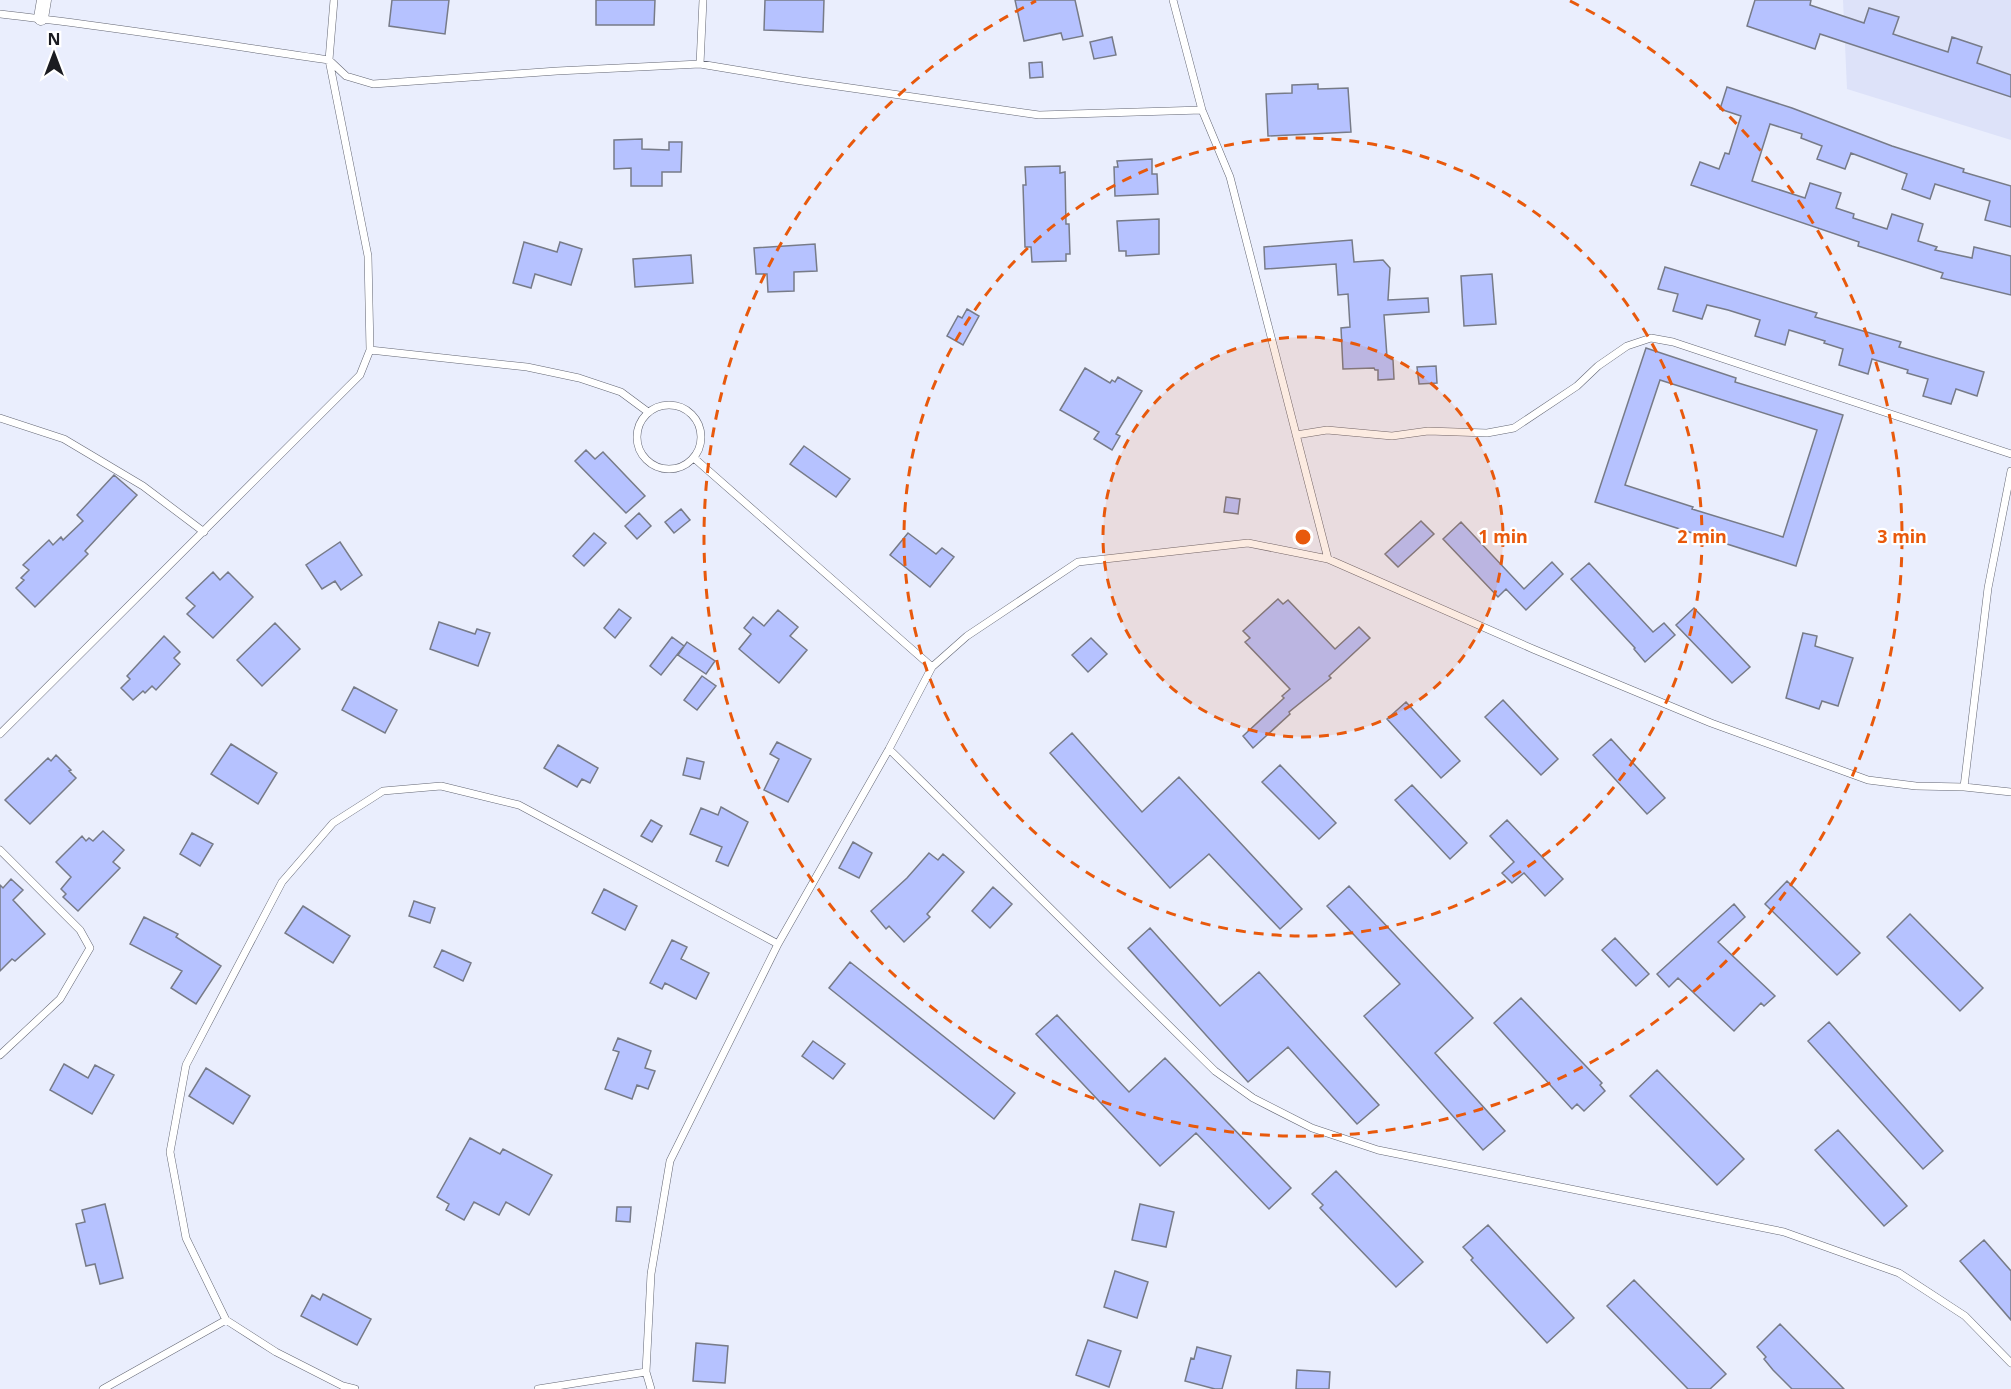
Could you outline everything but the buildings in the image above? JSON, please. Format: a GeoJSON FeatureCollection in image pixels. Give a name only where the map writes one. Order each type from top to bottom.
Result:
{"type":"FeatureCollection","features":[{"type":"Feature","properties":{"kind":"street"},"geometry":{"type":"LineString","coordinates":[[41,18],[44,0]]}},
{"type":"Feature","properties":{"kind":"lane"},"geometry":{"type":"LineString","coordinates":[[0,734],[360,375],[370,350],[368,256],[329,60],[334,0]]}},
{"type":"Feature","properties":{"kind":"lane"},"geometry":{"type":"LineString","coordinates":[[700,64],[703,0]]}},
{"type":"Feature","properties":{"kind":"lane"},"geometry":{"type":"LineString","coordinates":[[1173,0],[1202,110],[1230,177],[1328,559]]}},
{"type":"Feature","properties":{"kind":"lane"},"geometry":{"type":"LineString","coordinates":[[0,14],[329,60],[346,76],[373,84],[700,64],[1039,115],[1202,110]]}},
{"type":"Feature","properties":{"kind":"lane"},"geometry":{"type":"LineString","coordinates":[[1296,435],[1327,430],[1392,436],[1428,431],[1486,433],[1514,428],[1577,387],[1598,366],[1627,346],[1651,338],[1673,342],[2011,454]]}},
{"type":"Feature","properties":{"kind":"lane"},"geometry":{"type":"LineString","coordinates":[[370,350],[527,367],[579,378],[621,392],[648,412]]}},
{"type":"Feature","properties":{"kind":"lane"},"geometry":{"type":"LineString","coordinates":[[665,404],[684,408],[698,422],[702,441],[694,458],[679,468],[661,469],[645,460],[637,444],[638,427],[648,412],[665,404]]}},
{"type":"Feature","properties":{"kind":"lane"},"geometry":{"type":"LineString","coordinates":[[0,418],[64,439],[143,486],[204,532]]}},
{"type":"Feature","properties":{"kind":"lane"},"geometry":{"type":"LineString","coordinates":[[694,458],[933,667]]}},
{"type":"Feature","properties":{"kind":"lane"},"geometry":{"type":"LineString","coordinates":[[1964,787],[1988,588],[2010,476]]}},
{"type":"Feature","properties":{"kind":"lane"},"geometry":{"type":"LineString","coordinates":[[651,1389],[646,1372],[651,1274],[670,1161],[778,944],[933,667],[967,636],[1078,562],[1248,543],[1328,559],[1533,649],[1711,723],[1868,780],[1916,786],[1964,787],[2011,792]]}},
{"type":"Feature","properties":{"kind":"lane"},"geometry":{"type":"LineString","coordinates":[[889,749],[1215,1071],[1253,1098],[1312,1128],[1378,1150],[1784,1232],[1899,1273],[1965,1316],[2011,1363]]}},
{"type":"Feature","properties":{"kind":"lane"},"geometry":{"type":"LineString","coordinates":[[355,1389],[343,1386],[276,1352],[226,1320],[186,1238],[170,1152],[186,1065],[282,882],[333,823],[382,791],[441,786],[519,805],[778,944]]}},
{"type":"Feature","properties":{"kind":"lane"},"geometry":{"type":"LineString","coordinates":[[0,850],[80,930],[90,948],[60,999],[0,1055]]}},
{"type":"Feature","properties":{"kind":"lane"},"geometry":{"type":"LineString","coordinates":[[103,1389],[226,1320]]}},
{"type":"Feature","properties":{"kind":"lane"},"geometry":{"type":"LineString","coordinates":[[538,1389],[646,1372]]}},
{"type":"Feature","properties":{"kind":"shaded area"},"geometry":{"type":"Polygon","coordinates":[[[1843,0],[2011,0],[2011,140],[1847,89],[1843,0]]]}}]}
